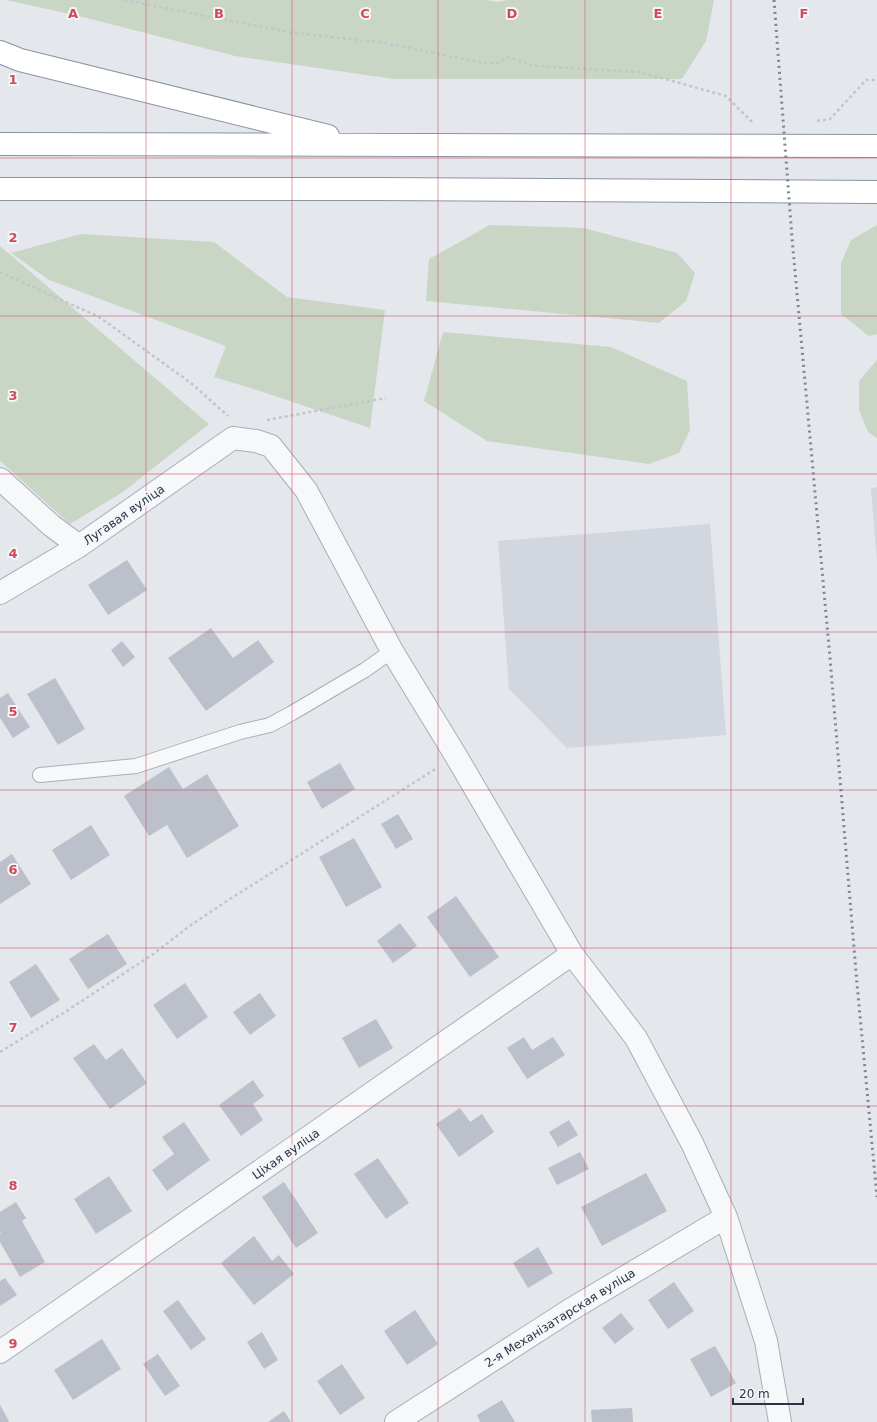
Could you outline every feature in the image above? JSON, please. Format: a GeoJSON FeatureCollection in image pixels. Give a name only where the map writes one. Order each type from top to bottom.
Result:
{"type":"FeatureCollection","features":[{"type":"Feature","properties":{"kind":"highway"},"geometry":{"type":"LineString","coordinates":[[0,52],[20,60],[365,144]]}},
{"type":"Feature","properties":{"kind":"highway"},"geometry":{"type":"LineString","coordinates":[[0,144],[877,146]]}},
{"type":"Feature","properties":{"kind":"highway"},"geometry":{"type":"LineString","coordinates":[[0,189],[376,189],[877,192]]}},
{"type":"Feature","properties":{"kind":"street","name":"Лугавая вуліца"},"geometry":{"type":"LineString","coordinates":[[0,479],[52,526],[79,546],[239,434]]}},
{"type":"Feature","properties":{"kind":"street"},"geometry":{"type":"LineString","coordinates":[[239,434],[271,446],[306,490],[392,651],[456,756],[572,954],[636,1038],[692,1143],[726,1217],[766,1340],[780,1422]]}},
{"type":"Feature","properties":{"kind":"street"},"geometry":{"type":"LineString","coordinates":[[0,593],[79,546]]}},
{"type":"Feature","properties":{"kind":"street","name":"Ціхая вуліца"},"geometry":{"type":"LineString","coordinates":[[0,1352],[572,954]]}},
{"type":"Feature","properties":{"kind":"street","name":"2-я Механізатарская вуліца"},"geometry":{"type":"LineString","coordinates":[[396,1422],[570,1310],[726,1217]]}},
{"type":"Feature","properties":{"kind":"lane"},"geometry":{"type":"LineString","coordinates":[[40,776],[136,766],[240,732],[270,725],[292,714],[365,670],[392,651]]}},
{"type":"Feature","properties":{"kind":"path"},"geometry":{"type":"LineString","coordinates":[[124,0],[294,33],[385,43],[488,64],[500,62],[509,57],[536,66],[640,72],[726,96],[751,121],[758,121]]}},
{"type":"Feature","properties":{"kind":"path"},"geometry":{"type":"LineString","coordinates":[[811,122],[830,119],[866,80],[877,80]]}},
{"type":"Feature","properties":{"kind":"path"},"geometry":{"type":"LineString","coordinates":[[0,272],[99,317],[191,383],[239,434],[269,419],[386,398]]}},
{"type":"Feature","properties":{"kind":"path"},"geometry":{"type":"LineString","coordinates":[[0,1052],[134,967],[191,925],[230,899],[456,756]]}},
{"type":"Feature","properties":{"kind":"shaded area"},"geometry":{"type":"Polygon","coordinates":[[[877,487],[877,560],[871,489],[877,487]]]}},
{"type":"Feature","properties":{"kind":"shaded area"},"geometry":{"type":"Polygon","coordinates":[[[710,524],[726,735],[567,748],[509,689],[498,541],[710,524]]]}},
{"type":"Feature","properties":{"kind":"green space"},"geometry":{"type":"Polygon","coordinates":[[[6,0],[486,0],[498,2],[508,0],[714,0],[706,41],[682,79],[393,79],[235,56],[79,16],[6,0]]]}},
{"type":"Feature","properties":{"kind":"green space"},"geometry":{"type":"Polygon","coordinates":[[[490,225],[584,228],[677,253],[695,273],[686,301],[659,323],[426,301],[429,259],[490,225]]]}},
{"type":"Feature","properties":{"kind":"green space"},"geometry":{"type":"Polygon","coordinates":[[[877,225],[877,334],[869,336],[841,314],[841,263],[851,240],[877,225]]]}},
{"type":"Feature","properties":{"kind":"green space"},"geometry":{"type":"Polygon","coordinates":[[[81,234],[214,242],[287,297],[385,310],[370,428],[214,377],[226,346],[49,280],[11,253],[81,234]]]}},
{"type":"Feature","properties":{"kind":"green space"},"geometry":{"type":"Polygon","coordinates":[[[0,246],[209,424],[123,492],[70,524],[0,461],[0,246]]]}},
{"type":"Feature","properties":{"kind":"green space"},"geometry":{"type":"Polygon","coordinates":[[[443,332],[611,347],[687,381],[690,430],[679,453],[649,464],[487,441],[424,401],[443,332]]]}},
{"type":"Feature","properties":{"kind":"green space"},"geometry":{"type":"Polygon","coordinates":[[[877,360],[877,438],[868,432],[859,410],[859,381],[877,360]]]}},
{"type":"Feature","properties":{"kind":"building"},"geometry":{"type":"Polygon","coordinates":[[[127,560],[147,590],[108,615],[88,585],[127,560]]]}},
{"type":"Feature","properties":{"kind":"building"},"geometry":{"type":"Polygon","coordinates":[[[211,628],[233,658],[258,640],[274,662],[206,711],[168,658],[211,628]]]}},
{"type":"Feature","properties":{"kind":"building"},"geometry":{"type":"Polygon","coordinates":[[[122,641],[135,657],[123,667],[111,650],[122,641]]]}},
{"type":"Feature","properties":{"kind":"building"},"geometry":{"type":"Polygon","coordinates":[[[55,678],[85,729],[58,745],[27,694],[55,678]]]}},
{"type":"Feature","properties":{"kind":"building"},"geometry":{"type":"Polygon","coordinates":[[[8,693],[30,727],[13,738],[0,718],[0,698],[8,693]]]}},
{"type":"Feature","properties":{"kind":"building"},"geometry":{"type":"Polygon","coordinates":[[[340,763],[355,789],[322,809],[307,782],[340,763]]]}},
{"type":"Feature","properties":{"kind":"building"},"geometry":{"type":"Polygon","coordinates":[[[169,767],[183,789],[207,774],[239,826],[187,858],[167,825],[149,836],[124,796],[169,767]]]}},
{"type":"Feature","properties":{"kind":"building"},"geometry":{"type":"Polygon","coordinates":[[[398,814],[413,839],[396,849],[381,824],[398,814]]]}},
{"type":"Feature","properties":{"kind":"building"},"geometry":{"type":"Polygon","coordinates":[[[91,825],[110,855],[71,880],[52,850],[91,825]]]}},
{"type":"Feature","properties":{"kind":"building"},"geometry":{"type":"Polygon","coordinates":[[[354,838],[382,887],[346,907],[319,857],[354,838]]]}},
{"type":"Feature","properties":{"kind":"building"},"geometry":{"type":"Polygon","coordinates":[[[12,854],[31,884],[0,904],[0,862],[12,854]]]}},
{"type":"Feature","properties":{"kind":"building"},"geometry":{"type":"Polygon","coordinates":[[[456,896],[499,957],[470,977],[427,917],[456,896]]]}},
{"type":"Feature","properties":{"kind":"building"},"geometry":{"type":"Polygon","coordinates":[[[400,923],[417,946],[393,963],[377,941],[400,923]]]}},
{"type":"Feature","properties":{"kind":"building"},"geometry":{"type":"Polygon","coordinates":[[[108,934],[127,964],[88,989],[69,959],[108,934]]]}},
{"type":"Feature","properties":{"kind":"building"},"geometry":{"type":"Polygon","coordinates":[[[36,964],[60,1000],[31,1018],[9,982],[36,964]]]}},
{"type":"Feature","properties":{"kind":"building"},"geometry":{"type":"Polygon","coordinates":[[[185,983],[208,1017],[177,1039],[153,1005],[185,983]]]}},
{"type":"Feature","properties":{"kind":"building"},"geometry":{"type":"Polygon","coordinates":[[[260,993],[276,1016],[250,1035],[233,1012],[260,993]]]}},
{"type":"Feature","properties":{"kind":"building"},"geometry":{"type":"Polygon","coordinates":[[[376,1019],[393,1048],[359,1068],[342,1038],[376,1019]]]}},
{"type":"Feature","properties":{"kind":"building"},"geometry":{"type":"Polygon","coordinates":[[[524,1037],[532,1050],[553,1037],[565,1055],[527,1079],[507,1048],[524,1037]]]}},
{"type":"Feature","properties":{"kind":"building"},"geometry":{"type":"Polygon","coordinates":[[[94,1044],[106,1060],[122,1048],[147,1083],[110,1109],[73,1058],[94,1044]]]}},
{"type":"Feature","properties":{"kind":"building"},"geometry":{"type":"Polygon","coordinates":[[[253,1080],[264,1096],[253,1104],[263,1120],[241,1136],[219,1105],[253,1080]]]}},
{"type":"Feature","properties":{"kind":"building"},"geometry":{"type":"Polygon","coordinates":[[[460,1108],[470,1122],[482,1114],[494,1132],[459,1157],[436,1124],[460,1108]]]}},
{"type":"Feature","properties":{"kind":"building"},"geometry":{"type":"Polygon","coordinates":[[[569,1120],[578,1135],[558,1147],[549,1132],[569,1120]]]}},
{"type":"Feature","properties":{"kind":"building"},"geometry":{"type":"Polygon","coordinates":[[[184,1122],[210,1160],[167,1191],[152,1170],[174,1154],[162,1137],[184,1122]]]}},
{"type":"Feature","properties":{"kind":"building"},"geometry":{"type":"Polygon","coordinates":[[[580,1152],[589,1169],[557,1185],[548,1168],[580,1152]]]}},
{"type":"Feature","properties":{"kind":"building"},"geometry":{"type":"Polygon","coordinates":[[[378,1158],[409,1203],[386,1219],[354,1174],[378,1158]]]}},
{"type":"Feature","properties":{"kind":"building"},"geometry":{"type":"Polygon","coordinates":[[[646,1173],[667,1211],[602,1246],[581,1207],[646,1173]]]}},
{"type":"Feature","properties":{"kind":"building"},"geometry":{"type":"Polygon","coordinates":[[[109,1176],[132,1211],[96,1234],[74,1199],[109,1176]]]}},
{"type":"Feature","properties":{"kind":"building"},"geometry":{"type":"Polygon","coordinates":[[[284,1182],[318,1233],[296,1248],[262,1197],[284,1182]]]}},
{"type":"Feature","properties":{"kind":"building"},"geometry":{"type":"Polygon","coordinates":[[[16,1202],[26,1218],[22,1221],[45,1262],[20,1277],[0,1242],[0,1212],[16,1202]]]}},
{"type":"Feature","properties":{"kind":"building"},"geometry":{"type":"Polygon","coordinates":[[[254,1236],[272,1261],[279,1255],[294,1274],[254,1305],[221,1263],[254,1236]]]}},
{"type":"Feature","properties":{"kind":"building"},"geometry":{"type":"Polygon","coordinates":[[[538,1247],[553,1273],[528,1288],[513,1263],[538,1247]]]}},
{"type":"Feature","properties":{"kind":"building"},"geometry":{"type":"Polygon","coordinates":[[[5,1278],[17,1295],[0,1306],[0,1281],[5,1278]]]}},
{"type":"Feature","properties":{"kind":"building"},"geometry":{"type":"Polygon","coordinates":[[[674,1282],[694,1311],[668,1329],[648,1300],[674,1282]]]}},
{"type":"Feature","properties":{"kind":"building"},"geometry":{"type":"Polygon","coordinates":[[[178,1300],[206,1339],[191,1350],[163,1311],[178,1300]]]}},
{"type":"Feature","properties":{"kind":"building"},"geometry":{"type":"Polygon","coordinates":[[[415,1310],[438,1344],[407,1365],[384,1331],[415,1310]]]}},
{"type":"Feature","properties":{"kind":"building"},"geometry":{"type":"Polygon","coordinates":[[[621,1313],[634,1329],[615,1344],[602,1328],[621,1313]]]}},
{"type":"Feature","properties":{"kind":"building"},"geometry":{"type":"Polygon","coordinates":[[[262,1332],[278,1360],[264,1369],[247,1342],[262,1332]]]}},
{"type":"Feature","properties":{"kind":"building"},"geometry":{"type":"Polygon","coordinates":[[[102,1339],[121,1369],[73,1400],[54,1370],[102,1339]]]}},
{"type":"Feature","properties":{"kind":"building"},"geometry":{"type":"Polygon","coordinates":[[[715,1346],[736,1383],[711,1397],[690,1359],[715,1346]]]}},
{"type":"Feature","properties":{"kind":"building"},"geometry":{"type":"Polygon","coordinates":[[[158,1354],[180,1386],[165,1396],[143,1364],[158,1354]]]}},
{"type":"Feature","properties":{"kind":"building"},"geometry":{"type":"Polygon","coordinates":[[[342,1364],[365,1398],[340,1415],[317,1381],[342,1364]]]}},
{"type":"Feature","properties":{"kind":"building"},"geometry":{"type":"Polygon","coordinates":[[[502,1400],[515,1422],[480,1422],[477,1415],[502,1400]]]}},
{"type":"Feature","properties":{"kind":"building"},"geometry":{"type":"Polygon","coordinates":[[[0,1405],[9,1421],[8,1422],[0,1422],[0,1405]]]}},
{"type":"Feature","properties":{"kind":"building"},"geometry":{"type":"Polygon","coordinates":[[[632,1408],[633,1422],[592,1422],[591,1410],[632,1408]]]}},
{"type":"Feature","properties":{"kind":"building"},"geometry":{"type":"Polygon","coordinates":[[[284,1411],[291,1422],[268,1422],[284,1411]]]}},
{"type":"Feature","properties":{"kind":"railway"},"geometry":{"type":"LineString","coordinates":[[774,0],[792,238],[877,1197]]}}]}
